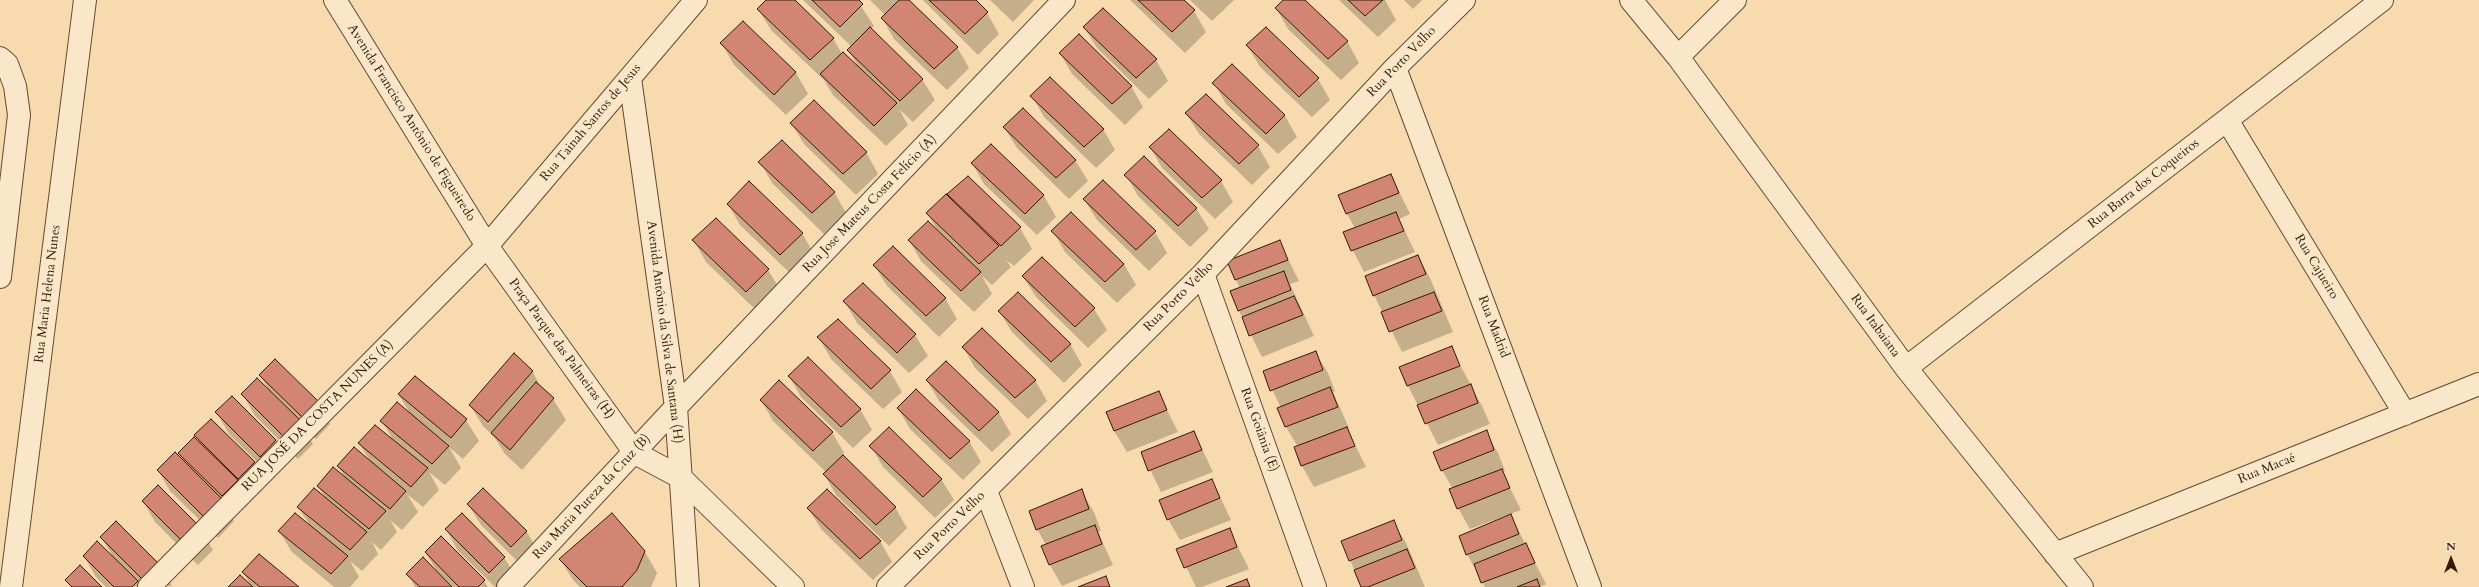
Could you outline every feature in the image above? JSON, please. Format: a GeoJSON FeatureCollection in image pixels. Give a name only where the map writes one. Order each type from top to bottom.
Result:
{"type":"FeatureCollection","features":[{"type":"Feature","properties":{"kind":"street","name":"Rua Maria Helena Nunes"},"geometry":{"type":"LineString","coordinates":[[11,587],[85,0]]}},
{"type":"Feature","properties":{"kind":"street","name":"Avenida Francisco Antônio de Figueiredo"},"geometry":{"type":"LineString","coordinates":[[335,0],[487,246]]}},
{"type":"Feature","properties":{"kind":"street","name":"Rua Tainah Santos de Jesus"},"geometry":{"type":"LineString","coordinates":[[487,246],[696,0]]}},
{"type":"Feature","properties":{"kind":"street","name":"Rua Jose Mateus Costa Felício (A)"},"geometry":{"type":"LineString","coordinates":[[676,407],[1064,0]]}},
{"type":"Feature","properties":{"kind":"street","name":"Rua Porto Velho"},"geometry":{"type":"LineString","coordinates":[[888,587],[1203,274],[1395,68],[1464,0]]}},
{"type":"Feature","properties":{"kind":"street","name":"Rua Itabaiana"},"geometry":{"type":"LineString","coordinates":[[1632,0],[1678,58],[1906,368],[2082,587]]}},
{"type":"Feature","properties":{"kind":"street"},"geometry":{"type":"LineString","coordinates":[[1678,58],[1735,0]]}},
{"type":"Feature","properties":{"kind":"street","name":"Rua Barra dos Coqueiros"},"geometry":{"type":"LineString","coordinates":[[1906,368],[2382,0]]}},
{"type":"Feature","properties":{"kind":"street"},"geometry":{"type":"LineString","coordinates":[[0,277],[19,115],[15,86],[3,61]]}},
{"type":"Feature","properties":{"kind":"street","name":"Rua Madrid"},"geometry":{"type":"LineString","coordinates":[[1395,68],[1590,587]]}},
{"type":"Feature","properties":{"kind":"street","name":"Avenida Antônio da Silva de Santana (H)"},"geometry":{"type":"LineString","coordinates":[[630,78],[676,407],[688,587]]}},
{"type":"Feature","properties":{"kind":"street","name":"Rua Cajueiro"},"geometry":{"type":"LineString","coordinates":[[2227,120],[2405,414]]}},
{"type":"Feature","properties":{"kind":"street","name":"Praça Parque das Palmeiras (H)"},"geometry":{"type":"LineString","coordinates":[[487,246],[635,453]]}},
{"type":"Feature","properties":{"kind":"street","name":"RUA JOSÉ DA COSTA NUNES (A)"},"geometry":{"type":"LineString","coordinates":[[149,587],[487,246]]}},
{"type":"Feature","properties":{"kind":"street","name":"Rua Goiânia (E)"},"geometry":{"type":"LineString","coordinates":[[1203,274],[1315,587]]}},
{"type":"Feature","properties":{"kind":"street","name":"Rua Macaé"},"geometry":{"type":"LineString","coordinates":[[2056,554],[2479,384]]}},
{"type":"Feature","properties":{"kind":"street","name":"Rua Maria Pureza da Cruz (B)"},"geometry":{"type":"LineString","coordinates":[[508,587],[635,453],[676,407]]}},
{"type":"Feature","properties":{"kind":"street"},"geometry":{"type":"LineString","coordinates":[[635,453],[680,477],[793,587]]}},
{"type":"Feature","properties":{"kind":"street"},"geometry":{"type":"LineString","coordinates":[[986,491],[1023,587]]}},
{"type":"Feature","properties":{"kind":"building"},"geometry":{"type":"Polygon","coordinates":[[[766,0],[795,0],[834,38],[810,60],[757,9],[766,0]]]}},
{"type":"Feature","properties":{"kind":"building"},"geometry":{"type":"Polygon","coordinates":[[[812,0],[859,0],[863,4],[840,27],[812,0]]]}},
{"type":"Feature","properties":{"kind":"building"},"geometry":{"type":"Polygon","coordinates":[[[899,0],[909,0],[958,47],[934,69],[881,18],[899,0]]]}},
{"type":"Feature","properties":{"kind":"building"},"geometry":{"type":"Polygon","coordinates":[[[929,0],[976,0],[988,12],[965,34],[929,0]]]}},
{"type":"Feature","properties":{"kind":"building"},"geometry":{"type":"Polygon","coordinates":[[[1138,0],[1184,0],[1195,10],[1172,32],[1138,0]]]}},
{"type":"Feature","properties":{"kind":"building"},"geometry":{"type":"Polygon","coordinates":[[[1283,0],[1305,0],[1348,41],[1328,59],[1275,8],[1283,0]]]}},
{"type":"Feature","properties":{"kind":"building"},"geometry":{"type":"Polygon","coordinates":[[[1348,0],[1383,0],[1365,16],[1348,0]]]}},
{"type":"Feature","properties":{"kind":"building"},"geometry":{"type":"Polygon","coordinates":[[[1103,8],[1157,59],[1136,78],[1083,27],[1103,8]]]}},
{"type":"Feature","properties":{"kind":"building"},"geometry":{"type":"Polygon","coordinates":[[[743,21],[796,72],[774,95],[720,43],[743,21]]]}},
{"type":"Feature","properties":{"kind":"building"},"geometry":{"type":"Polygon","coordinates":[[[870,27],[923,79],[900,101],[847,50],[870,27]]]}},
{"type":"Feature","properties":{"kind":"building"},"geometry":{"type":"Polygon","coordinates":[[[1266,27],[1319,78],[1299,97],[1246,45],[1266,27]]]}},
{"type":"Feature","properties":{"kind":"building"},"geometry":{"type":"Polygon","coordinates":[[[1079,34],[1132,86],[1112,104],[1059,53],[1079,34]]]}},
{"type":"Feature","properties":{"kind":"building"},"geometry":{"type":"Polygon","coordinates":[[[843,52],[897,103],[874,126],[820,74],[843,52]]]}},
{"type":"Feature","properties":{"kind":"building"},"geometry":{"type":"Polygon","coordinates":[[[1232,64],[1285,115],[1266,134],[1212,83],[1232,64]]]}},
{"type":"Feature","properties":{"kind":"building"},"geometry":{"type":"Polygon","coordinates":[[[1050,77],[1104,129],[1084,147],[1030,96],[1050,77]]]}},
{"type":"Feature","properties":{"kind":"building"},"geometry":{"type":"Polygon","coordinates":[[[1206,94],[1259,145],[1239,164],[1185,113],[1206,94]]]}},
{"type":"Feature","properties":{"kind":"building"},"geometry":{"type":"Polygon","coordinates":[[[814,100],[867,152],[843,174],[790,123],[814,100]]]}},
{"type":"Feature","properties":{"kind":"building"},"geometry":{"type":"Polygon","coordinates":[[[1023,108],[1076,160],[1056,178],[1003,127],[1023,108]]]}},
{"type":"Feature","properties":{"kind":"building"},"geometry":{"type":"Polygon","coordinates":[[[1169,129],[1222,180],[1202,198],[1149,147],[1169,129]]]}},
{"type":"Feature","properties":{"kind":"building"},"geometry":{"type":"Polygon","coordinates":[[[782,140],[835,192],[812,213],[758,162],[782,140]]]}},
{"type":"Feature","properties":{"kind":"building"},"geometry":{"type":"Polygon","coordinates":[[[991,144],[1044,195],[1025,214],[971,163],[991,144]]]}},
{"type":"Feature","properties":{"kind":"building"},"geometry":{"type":"Polygon","coordinates":[[[1144,156],[1197,208],[1178,226],[1124,175],[1144,156]]]}},
{"type":"Feature","properties":{"kind":"building"},"geometry":{"type":"Polygon","coordinates":[[[1391,174],[1399,193],[1346,214],[1338,195],[1391,174]]]}},
{"type":"Feature","properties":{"kind":"building"},"geometry":{"type":"Polygon","coordinates":[[[968,176],[1021,227],[1001,246],[947,194],[968,176]]]}},
{"type":"Feature","properties":{"kind":"building"},"geometry":{"type":"Polygon","coordinates":[[[1103,180],[1156,231],[1136,250],[1083,199],[1103,180]]]}},
{"type":"Feature","properties":{"kind":"building"},"geometry":{"type":"Polygon","coordinates":[[[749,181],[803,233],[780,255],[727,204],[749,181]]]}},
{"type":"Feature","properties":{"kind":"building"},"geometry":{"type":"Polygon","coordinates":[[[946,194],[999,246],[979,264],[926,213],[946,194]]]}},
{"type":"Feature","properties":{"kind":"building"},"geometry":{"type":"Polygon","coordinates":[[[1071,212],[1124,264],[1105,282],[1051,231],[1071,212]]]}},
{"type":"Feature","properties":{"kind":"building"},"geometry":{"type":"Polygon","coordinates":[[[1396,212],[1404,231],[1351,251],[1343,232],[1396,212]]]}},
{"type":"Feature","properties":{"kind":"building"},"geometry":{"type":"Polygon","coordinates":[[[716,218],[769,269],[746,292],[692,240],[716,218]]]}},
{"type":"Feature","properties":{"kind":"building"},"geometry":{"type":"Polygon","coordinates":[[[928,221],[981,272],[961,291],[908,240],[928,221]]]}},
{"type":"Feature","properties":{"kind":"building"},"geometry":{"type":"Polygon","coordinates":[[[1280,240],[1288,260],[1235,280],[1227,261],[1280,240]]]}},
{"type":"Feature","properties":{"kind":"building"},"geometry":{"type":"Polygon","coordinates":[[[893,246],[946,298],[926,316],[873,265],[893,246]]]}},
{"type":"Feature","properties":{"kind":"building"},"geometry":{"type":"Polygon","coordinates":[[[1418,255],[1426,274],[1373,296],[1365,276],[1418,255]]]}},
{"type":"Feature","properties":{"kind":"building"},"geometry":{"type":"Polygon","coordinates":[[[1042,257],[1095,308],[1075,327],[1022,276],[1042,257]]]}},
{"type":"Feature","properties":{"kind":"building"},"geometry":{"type":"Polygon","coordinates":[[[1284,271],[1291,290],[1238,311],[1230,291],[1284,271]]]}},
{"type":"Feature","properties":{"kind":"building"},"geometry":{"type":"Polygon","coordinates":[[[863,283],[916,334],[897,353],[843,301],[863,283]]]}},
{"type":"Feature","properties":{"kind":"building"},"geometry":{"type":"Polygon","coordinates":[[[1018,292],[1071,344],[1051,362],[998,311],[1018,292]]]}},
{"type":"Feature","properties":{"kind":"building"},"geometry":{"type":"Polygon","coordinates":[[[1434,292],[1442,311],[1389,332],[1381,312],[1434,292]]]}},
{"type":"Feature","properties":{"kind":"building"},"geometry":{"type":"Polygon","coordinates":[[[1294,296],[1303,315],[1249,336],[1242,317],[1294,296]]]}},
{"type":"Feature","properties":{"kind":"building"},"geometry":{"type":"Polygon","coordinates":[[[838,319],[891,370],[871,389],[817,337],[838,319]]]}},
{"type":"Feature","properties":{"kind":"building"},"geometry":{"type":"Polygon","coordinates":[[[982,328],[1036,380],[1015,398],[962,347],[982,328]]]}},
{"type":"Feature","properties":{"kind":"building"},"geometry":{"type":"Polygon","coordinates":[[[1452,346],[1460,366],[1407,386],[1399,367],[1452,346]]]}},
{"type":"Feature","properties":{"kind":"building"},"geometry":{"type":"Polygon","coordinates":[[[1316,351],[1323,370],[1270,391],[1263,371],[1316,351]]]}},
{"type":"Feature","properties":{"kind":"building"},"geometry":{"type":"Polygon","coordinates":[[[514,353],[533,371],[488,422],[469,405],[514,353]]]}},
{"type":"Feature","properties":{"kind":"building"},"geometry":{"type":"Polygon","coordinates":[[[808,357],[861,409],[841,427],[788,376],[808,357]]]}},
{"type":"Feature","properties":{"kind":"building"},"geometry":{"type":"Polygon","coordinates":[[[275,359],[319,402],[303,418],[259,375],[275,359]]]}},
{"type":"Feature","properties":{"kind":"building"},"geometry":{"type":"Polygon","coordinates":[[[946,361],[999,412],[979,431],[926,380],[946,361]]]}},
{"type":"Feature","properties":{"kind":"building"},"geometry":{"type":"Polygon","coordinates":[[[415,376],[467,419],[451,438],[398,394],[415,376]]]}},
{"type":"Feature","properties":{"kind":"building"},"geometry":{"type":"Polygon","coordinates":[[[257,378],[302,422],[285,438],[241,394],[257,378]]]}},
{"type":"Feature","properties":{"kind":"building"},"geometry":{"type":"Polygon","coordinates":[[[779,380],[833,432],[813,451],[760,400],[779,380]]]}},
{"type":"Feature","properties":{"kind":"building"},"geometry":{"type":"Polygon","coordinates":[[[536,382],[554,398],[510,450],[491,433],[536,382]]]}},
{"type":"Feature","properties":{"kind":"building"},"geometry":{"type":"Polygon","coordinates":[[[1471,384],[1478,403],[1425,424],[1417,405],[1471,384]]]}},
{"type":"Feature","properties":{"kind":"building"},"geometry":{"type":"Polygon","coordinates":[[[1330,387],[1338,407],[1285,427],[1277,408],[1330,387]]]}},
{"type":"Feature","properties":{"kind":"building"},"geometry":{"type":"Polygon","coordinates":[[[916,389],[970,441],[950,459],[897,408],[916,389]]]}},
{"type":"Feature","properties":{"kind":"building"},"geometry":{"type":"Polygon","coordinates":[[[1159,391],[1167,410],[1114,431],[1106,412],[1159,391]]]}},
{"type":"Feature","properties":{"kind":"building"},"geometry":{"type":"Polygon","coordinates":[[[232,396],[276,440],[260,457],[215,412],[232,396]]]}},
{"type":"Feature","properties":{"kind":"building"},"geometry":{"type":"Polygon","coordinates":[[[397,402],[449,446],[432,464],[380,421],[397,402]]]}},
{"type":"Feature","properties":{"kind":"building"},"geometry":{"type":"Polygon","coordinates":[[[211,419],[255,462],[238,479],[194,435],[211,419]]]}},
{"type":"Feature","properties":{"kind":"building"},"geometry":{"type":"Polygon","coordinates":[[[375,425],[428,468],[411,487],[358,443],[375,425]]]}},
{"type":"Feature","properties":{"kind":"building"},"geometry":{"type":"Polygon","coordinates":[[[889,427],[942,479],[923,497],[869,446],[889,427]]]}},
{"type":"Feature","properties":{"kind":"building"},"geometry":{"type":"Polygon","coordinates":[[[1347,427],[1355,446],[1301,466],[1294,447],[1347,427]]]}},
{"type":"Feature","properties":{"kind":"building"},"geometry":{"type":"Polygon","coordinates":[[[1487,430],[1494,450],[1441,471],[1433,452],[1487,430]]]}},
{"type":"Feature","properties":{"kind":"building"},"geometry":{"type":"Polygon","coordinates":[[[1194,431],[1202,450],[1148,471],[1141,452],[1194,431]]]}},
{"type":"Feature","properties":{"kind":"building"},"geometry":{"type":"Polygon","coordinates":[[[194,437],[238,480],[222,496],[178,453],[194,437]]]}},
{"type":"Feature","properties":{"kind":"building"},"geometry":{"type":"Polygon","coordinates":[[[354,447],[406,491],[390,509],[337,466],[354,447]]]}},
{"type":"Feature","properties":{"kind":"building"},"geometry":{"type":"Polygon","coordinates":[[[175,452],[223,500],[205,518],[157,470],[175,452]]]}},
{"type":"Feature","properties":{"kind":"building"},"geometry":{"type":"Polygon","coordinates":[[[843,455],[896,507],[876,525],[823,474],[843,455]]]}},
{"type":"Feature","properties":{"kind":"building"},"geometry":{"type":"Polygon","coordinates":[[[333,467],[386,511],[369,529],[317,486],[333,467]]]}},
{"type":"Feature","properties":{"kind":"building"},"geometry":{"type":"Polygon","coordinates":[[[1502,469],[1510,488],[1457,509],[1449,489],[1502,469]]]}},
{"type":"Feature","properties":{"kind":"building"},"geometry":{"type":"Polygon","coordinates":[[[1212,479],[1220,498],[1167,520],[1159,500],[1212,479]]]}},
{"type":"Feature","properties":{"kind":"building"},"geometry":{"type":"Polygon","coordinates":[[[158,485],[202,529],[186,545],[142,501],[158,485]]]}},
{"type":"Feature","properties":{"kind":"building"},"geometry":{"type":"Polygon","coordinates":[[[314,488],[367,532],[350,550],[297,507],[314,488]]]}},
{"type":"Feature","properties":{"kind":"building"},"geometry":{"type":"Polygon","coordinates":[[[483,488],[527,531],[511,547],[467,504],[483,488]]]}},
{"type":"Feature","properties":{"kind":"building"},"geometry":{"type":"Polygon","coordinates":[[[827,489],[881,541],[860,559],[807,508],[827,489]]]}},
{"type":"Feature","properties":{"kind":"building"},"geometry":{"type":"Polygon","coordinates":[[[1082,489],[1089,509],[1036,530],[1029,511],[1082,489]]]}},
{"type":"Feature","properties":{"kind":"building"},"geometry":{"type":"Polygon","coordinates":[[[295,513],[348,556],[331,574],[278,531],[295,513]]]}},
{"type":"Feature","properties":{"kind":"building"},"geometry":{"type":"Polygon","coordinates":[[[462,513],[505,557],[489,573],[445,529],[462,513]]]}},
{"type":"Feature","properties":{"kind":"building"},"geometry":{"type":"Polygon","coordinates":[[[612,513],[645,551],[637,570],[622,587],[587,587],[559,559],[612,513]]]}},
{"type":"Feature","properties":{"kind":"building"},"geometry":{"type":"Polygon","coordinates":[[[1511,514],[1519,534],[1466,555],[1459,536],[1511,514]]]}},
{"type":"Feature","properties":{"kind":"building"},"geometry":{"type":"Polygon","coordinates":[[[1394,520],[1402,540],[1349,561],[1341,541],[1394,520]]]}},
{"type":"Feature","properties":{"kind":"building"},"geometry":{"type":"Polygon","coordinates":[[[116,521],[160,565],[144,581],[100,537],[116,521]]]}},
{"type":"Feature","properties":{"kind":"building"},"geometry":{"type":"Polygon","coordinates":[[[1095,525],[1102,544],[1049,565],[1041,546],[1095,525]]]}},
{"type":"Feature","properties":{"kind":"building"},"geometry":{"type":"Polygon","coordinates":[[[1230,528],[1237,547],[1184,568],[1176,549],[1230,528]]]}},
{"type":"Feature","properties":{"kind":"building"},"geometry":{"type":"Polygon","coordinates":[[[441,536],[485,580],[478,587],[459,587],[425,552],[441,536]]]}},
{"type":"Feature","properties":{"kind":"building"},"geometry":{"type":"Polygon","coordinates":[[[97,541],[138,581],[132,587],[114,587],[83,556],[97,541]]]}},
{"type":"Feature","properties":{"kind":"building"},"geometry":{"type":"Polygon","coordinates":[[[1526,543],[1535,563],[1481,583],[1474,564],[1526,543]]]}},
{"type":"Feature","properties":{"kind":"building"},"geometry":{"type":"Polygon","coordinates":[[[1407,549],[1415,568],[1368,587],[1361,587],[1354,570],[1407,549]]]}},
{"type":"Feature","properties":{"kind":"building"},"geometry":{"type":"Polygon","coordinates":[[[259,554],[299,587],[260,587],[242,572],[259,554]]]}},
{"type":"Feature","properties":{"kind":"building"},"geometry":{"type":"Polygon","coordinates":[[[423,557],[452,587],[420,587],[406,574],[423,557]]]}},
{"type":"Feature","properties":{"kind":"building"},"geometry":{"type":"Polygon","coordinates":[[[80,565],[102,587],[72,587],[65,580],[80,565]]]}},
{"type":"Feature","properties":{"kind":"building"},"geometry":{"type":"Polygon","coordinates":[[[240,575],[253,587],[228,587],[240,575]]]}},
{"type":"Feature","properties":{"kind":"building"},"geometry":{"type":"Polygon","coordinates":[[[1106,576],[1110,587],[1078,587],[1106,576]]]}},
{"type":"Feature","properties":{"kind":"building"},"geometry":{"type":"Polygon","coordinates":[[[1247,579],[1250,587],[1226,587],[1247,579]]]}},
{"type":"Feature","properties":{"kind":"building"},"geometry":{"type":"Polygon","coordinates":[[[1537,579],[1540,587],[1517,587],[1537,579]]]}}]}
